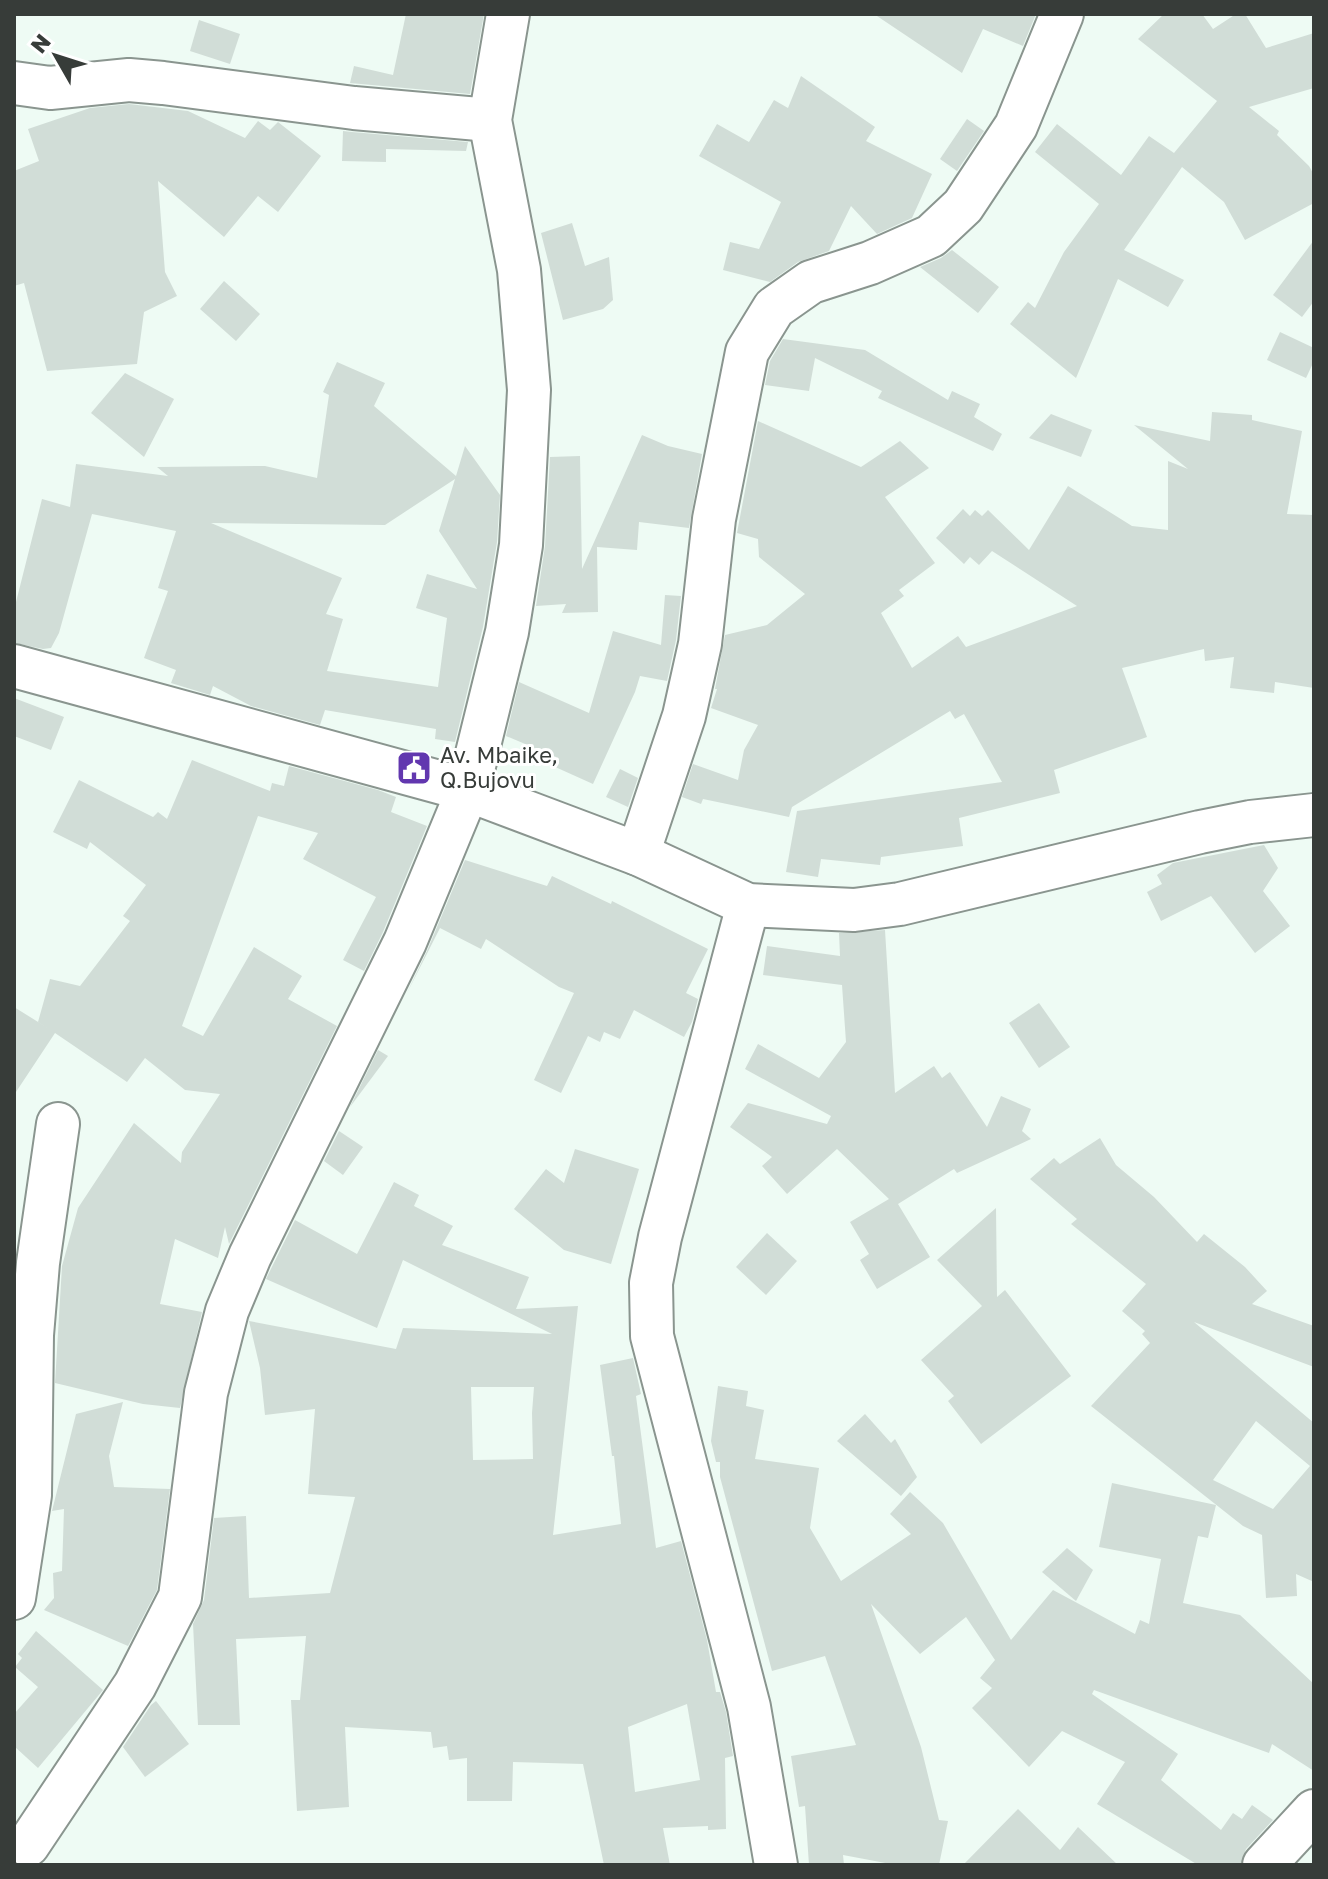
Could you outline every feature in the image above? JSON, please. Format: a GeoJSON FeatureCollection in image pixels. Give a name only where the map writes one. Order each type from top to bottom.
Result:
{"type":"FeatureCollection","features":[{"type":"Feature","properties":{"kind":"street"},"geometry":{"type":"LineString","coordinates":[[29,1847],[135,1685],[180,1597],[206,1393],[227,1311],[250,1256],[405,942],[468,790],[507,632],[521,545],[529,390],[519,270],[490,120],[508,14]]}},
{"type":"Feature","properties":{"kind":"street"},"geometry":{"type":"LineString","coordinates":[[638,854],[684,716],[700,644],[714,519],[747,352],[774,308],[811,282],[870,263],[931,236],[963,206],[1016,126],[1062,14]]}},
{"type":"Feature","properties":{"kind":"street"},"geometry":{"type":"LineString","coordinates":[[14,83],[50,88],[129,80],[354,108],[490,120]]}},
{"type":"Feature","properties":{"kind":"street"},"geometry":{"type":"LineString","coordinates":[[14,666],[468,790],[638,854],[748,905],[854,910],[900,904],[1200,832],[1250,822],[1314,815]]}},
{"type":"Feature","properties":{"kind":"street"},"geometry":{"type":"LineString","coordinates":[[748,905],[660,1237],[651,1283],[651,1323],[749,1707],[776,1865]]}},
{"type":"Feature","properties":{"kind":"street"},"geometry":{"type":"LineString","coordinates":[[14,1598],[30,1495],[32,1335],[38,1263],[58,1124]]}},
{"type":"Feature","properties":{"kind":"street"},"geometry":{"type":"LineString","coordinates":[[1264,1865],[1314,1811]]}},
{"type":"Feature","properties":{"kind":"building"},"geometry":{"type":"Polygon","coordinates":[[[406,14],[484,14],[470,94],[350,83],[354,66],[393,75],[406,14]]]}},
{"type":"Feature","properties":{"kind":"building"},"geometry":{"type":"Polygon","coordinates":[[[874,14],[1036,14],[1023,46],[983,29],[962,73],[874,14]]]}},
{"type":"Feature","properties":{"kind":"building"},"geometry":{"type":"Polygon","coordinates":[[[1164,14],[1202,14],[1213,29],[1236,14],[1245,14],[1266,48],[1314,33],[1314,88],[1249,107],[1279,131],[1277,135],[1309,166],[1314,175],[1314,203],[1245,240],[1224,202],[1182,167],[1124,250],[1184,280],[1168,307],[1118,279],[1076,378],[1010,324],[1028,302],[1035,308],[1064,252],[1099,204],[1035,152],[1057,124],[1121,175],[1149,136],[1174,153],[1217,101],[1138,39],[1164,14]]]}},
{"type":"Feature","properties":{"kind":"building"},"geometry":{"type":"Polygon","coordinates":[[[199,20],[240,34],[230,64],[190,51],[199,20]]]}},
{"type":"Feature","properties":{"kind":"building"},"geometry":{"type":"Polygon","coordinates":[[[801,76],[875,127],[866,141],[932,174],[912,218],[877,234],[851,206],[829,251],[798,262],[770,282],[723,270],[730,242],[759,249],[781,202],[699,156],[717,124],[749,142],[774,100],[788,108],[801,76]]]}},
{"type":"Feature","properties":{"kind":"building"},"geometry":{"type":"Polygon","coordinates":[[[129,104],[188,111],[245,138],[258,121],[270,130],[278,122],[321,156],[278,212],[258,196],[224,237],[158,181],[165,272],[177,296],[144,312],[137,364],[47,371],[24,283],[14,286],[14,171],[39,161],[28,129],[90,108],[129,104]]]}},
{"type":"Feature","properties":{"kind":"building"},"geometry":{"type":"Polygon","coordinates":[[[967,119],[984,131],[957,171],[940,159],[967,119]]]}},
{"type":"Feature","properties":{"kind":"building"},"geometry":{"type":"Polygon","coordinates":[[[343,131],[468,142],[466,151],[386,149],[386,162],[342,161],[343,131]]]}},
{"type":"Feature","properties":{"kind":"building"},"geometry":{"type":"Polygon","coordinates":[[[572,223],[585,266],[609,257],[613,300],[603,309],[563,320],[541,233],[572,223]]]}},
{"type":"Feature","properties":{"kind":"building"},"geometry":{"type":"Polygon","coordinates":[[[1314,240],[1314,301],[1302,317],[1273,295],[1314,240]]]}},
{"type":"Feature","properties":{"kind":"building"},"geometry":{"type":"Polygon","coordinates":[[[952,250],[999,287],[978,313],[920,267],[952,250]]]}},
{"type":"Feature","properties":{"kind":"building"},"geometry":{"type":"Polygon","coordinates":[[[224,281],[260,314],[236,341],[200,309],[224,281]]]}},
{"type":"Feature","properties":{"kind":"building"},"geometry":{"type":"Polygon","coordinates":[[[1280,332],[1314,348],[1314,361],[1306,378],[1267,360],[1280,332]]]}},
{"type":"Feature","properties":{"kind":"building"},"geometry":{"type":"Polygon","coordinates":[[[783,339],[865,350],[948,400],[952,391],[980,404],[974,417],[1002,434],[993,451],[878,398],[882,391],[815,358],[809,391],[765,385],[770,361],[783,339]]]}},
{"type":"Feature","properties":{"kind":"building"},"geometry":{"type":"Polygon","coordinates":[[[337,362],[385,383],[374,406],[456,476],[465,446],[500,495],[497,542],[483,627],[455,742],[435,739],[436,729],[325,710],[320,725],[251,706],[213,686],[210,695],[171,683],[176,670],[144,658],[168,591],[158,588],[176,531],[92,514],[59,633],[51,648],[15,643],[14,610],[42,499],[70,507],[76,464],[168,476],[157,467],[265,466],[317,478],[329,395],[323,392],[337,362]],[[455,479],[385,525],[211,523],[342,578],[326,614],[343,619],[327,671],[438,687],[447,618],[416,608],[427,574],[477,589],[439,531],[455,479]]]}},
{"type":"Feature","properties":{"kind":"building"},"geometry":{"type":"Polygon","coordinates":[[[125,373],[174,399],[144,457],[91,413],[125,373]]]}},
{"type":"Feature","properties":{"kind":"building"},"geometry":{"type":"Polygon","coordinates":[[[1212,412],[1252,415],[1252,420],[1302,431],[1287,514],[1314,515],[1314,688],[1275,682],[1274,693],[1230,688],[1234,657],[1205,661],[1204,649],[1122,668],[1147,737],[1054,770],[1060,793],[959,818],[963,846],[881,857],[880,865],[821,859],[818,877],[786,872],[797,811],[1002,782],[964,714],[955,719],[950,711],[792,807],[789,817],[703,799],[701,804],[682,797],[693,764],[738,780],[744,750],[758,725],[711,708],[725,635],[767,625],[805,594],[759,557],[758,539],[737,533],[758,421],[861,467],[900,441],[929,468],[885,497],[935,563],[899,590],[904,596],[881,613],[912,668],[958,636],[966,647],[1077,606],[992,551],[979,565],[970,557],[964,564],[936,538],[963,509],[970,516],[975,510],[982,516],[988,510],[1029,550],[1068,486],[1132,526],[1168,530],[1168,461],[1188,469],[1134,425],[1210,441],[1212,412]]]}},
{"type":"Feature","properties":{"kind":"building"},"geometry":{"type":"Polygon","coordinates":[[[1051,414],[1092,430],[1081,457],[1029,438],[1051,414]]]}},
{"type":"Feature","properties":{"kind":"building"},"geometry":{"type":"Polygon","coordinates":[[[642,435],[668,446],[702,454],[689,528],[639,522],[637,550],[597,547],[598,612],[562,613],[566,604],[536,606],[545,546],[550,457],[580,456],[582,569],[642,435]]]}},
{"type":"Feature","properties":{"kind":"building"},"geometry":{"type":"Polygon","coordinates":[[[665,595],[681,596],[667,681],[640,676],[593,784],[553,766],[556,757],[506,736],[519,682],[589,713],[613,631],[661,645],[665,595]]]}},
{"type":"Feature","properties":{"kind":"building"},"geometry":{"type":"Polygon","coordinates":[[[14,698],[64,717],[51,750],[14,736],[14,698]]]}},
{"type":"Feature","properties":{"kind":"building"},"geometry":{"type":"Polygon","coordinates":[[[192,760],[270,791],[272,783],[284,786],[289,766],[396,797],[391,812],[427,826],[364,971],[343,960],[376,897],[303,859],[318,833],[258,816],[182,1026],[203,1036],[254,947],[302,976],[288,999],[337,1026],[229,1244],[225,1227],[218,1258],[175,1239],[160,1304],[202,1312],[180,1408],[143,1404],[55,1383],[62,1266],[78,1208],[134,1123],[181,1163],[182,1152],[220,1094],[185,1090],[145,1058],[127,1082],[55,1033],[14,1095],[14,1007],[38,1022],[50,979],[80,986],[130,921],[123,916],[146,885],[90,842],[87,849],[53,832],[79,780],[153,817],[158,812],[167,819],[192,760]]]}},
{"type":"Feature","properties":{"kind":"building"},"geometry":{"type":"Polygon","coordinates":[[[620,769],[638,778],[628,807],[606,797],[620,769]]]}},
{"type":"Feature","properties":{"kind":"building"},"geometry":{"type":"Polygon","coordinates":[[[1264,845],[1278,868],[1263,891],[1290,926],[1255,953],[1211,896],[1161,921],[1147,892],[1162,884],[1157,875],[1173,863],[1264,845]]]}},
{"type":"Feature","properties":{"kind":"building"},"geometry":{"type":"Polygon","coordinates":[[[465,860],[547,886],[552,876],[611,904],[612,901],[708,949],[686,993],[698,999],[684,1037],[634,1010],[620,1039],[604,1032],[600,1042],[588,1036],[561,1093],[534,1080],[574,993],[559,987],[486,939],[481,949],[440,928],[407,993],[465,860]]]}},
{"type":"Feature","properties":{"kind":"building"},"geometry":{"type":"Polygon","coordinates":[[[885,930],[895,1093],[934,1066],[942,1078],[950,1072],[987,1127],[1001,1096],[1031,1109],[1022,1131],[1031,1139],[957,1173],[954,1169],[898,1204],[930,1257],[877,1289],[860,1260],[869,1254],[850,1222],[889,1199],[837,1149],[787,1194],[762,1166],[772,1157],[730,1127],[748,1103],[827,1124],[831,1116],[745,1069],[758,1044],[819,1078],[846,1042],[842,985],[763,975],[767,946],[840,956],[839,933],[885,930]]]}},
{"type":"Feature","properties":{"kind":"building"},"geometry":{"type":"Polygon","coordinates":[[[1039,1003],[1070,1047],[1039,1068],[1009,1023],[1039,1003]]]}},
{"type":"Feature","properties":{"kind":"building"},"geometry":{"type":"Polygon","coordinates":[[[378,1050],[388,1056],[350,1107],[378,1050]]]}},
{"type":"Feature","properties":{"kind":"building"},"geometry":{"type":"Polygon","coordinates":[[[339,1131],[363,1147],[343,1175],[324,1161],[339,1131]]]}},
{"type":"Feature","properties":{"kind":"building"},"geometry":{"type":"Polygon","coordinates":[[[1100,1138],[1116,1165],[1154,1197],[1197,1242],[1204,1234],[1245,1267],[1267,1291],[1252,1304],[1314,1326],[1314,1367],[1194,1322],[1314,1423],[1314,1582],[1296,1574],[1297,1596],[1266,1598],[1262,1535],[1243,1526],[1091,1406],[1150,1343],[1142,1334],[1145,1331],[1122,1311],[1146,1284],[1071,1224],[1077,1219],[1030,1179],[1054,1158],[1060,1164],[1100,1138]],[[1256,1421],[1213,1480],[1273,1509],[1310,1466],[1256,1421]]]}},
{"type":"Feature","properties":{"kind":"building"},"geometry":{"type":"Polygon","coordinates":[[[575,1149],[639,1169],[611,1264],[564,1250],[514,1209],[546,1169],[564,1183],[575,1149]]]}},
{"type":"Feature","properties":{"kind":"building"},"geometry":{"type":"Polygon","coordinates":[[[394,1182],[419,1195],[414,1206],[453,1226],[442,1245],[529,1277],[516,1309],[578,1306],[553,1535],[621,1524],[600,1365],[633,1358],[641,1394],[636,1396],[656,1548],[681,1541],[707,1640],[716,1692],[720,1692],[726,1712],[733,1756],[725,1758],[726,1829],[708,1830],[708,1826],[663,1828],[670,1865],[604,1865],[583,1764],[513,1762],[512,1801],[467,1801],[467,1758],[449,1760],[447,1746],[433,1748],[431,1732],[345,1727],[349,1807],[297,1811],[291,1700],[300,1700],[306,1636],[236,1639],[240,1725],[198,1725],[193,1624],[204,1600],[214,1518],[246,1516],[249,1598],[330,1593],[355,1497],[308,1494],[315,1409],[265,1415],[260,1368],[249,1321],[396,1349],[403,1328],[552,1334],[403,1260],[377,1328],[266,1279],[295,1220],[357,1254],[394,1182]],[[471,1387],[473,1460],[533,1459],[534,1387],[471,1387]],[[687,1704],[628,1727],[635,1792],[700,1780],[687,1704]]]}},
{"type":"Feature","properties":{"kind":"building"},"geometry":{"type":"Polygon","coordinates":[[[996,1208],[997,1297],[1005,1290],[1071,1376],[981,1444],[948,1401],[954,1396],[921,1360],[982,1306],[937,1260],[996,1208]]]}},
{"type":"Feature","properties":{"kind":"building"},"geometry":{"type":"Polygon","coordinates":[[[767,1233],[797,1261],[766,1295],[736,1267],[767,1233]]]}},
{"type":"Feature","properties":{"kind":"building"},"geometry":{"type":"Polygon","coordinates":[[[718,1386],[748,1391],[746,1406],[764,1410],[755,1459],[819,1468],[810,1528],[841,1581],[911,1534],[890,1514],[910,1492],[943,1523],[1011,1640],[1053,1590],[1135,1634],[1140,1620],[1149,1624],[1161,1559],[1099,1547],[1112,1483],[1216,1505],[1208,1538],[1198,1536],[1183,1603],[1240,1615],[1314,1684],[1314,1771],[1272,1744],[1269,1753],[1094,1690],[1092,1694],[1178,1754],[1161,1780],[1221,1830],[1233,1813],[1242,1819],[1252,1805],[1273,1820],[1246,1849],[1241,1865],[1198,1865],[1097,1804],[1125,1762],[1062,1731],[1029,1767],[972,1708],[992,1688],[980,1678],[995,1660],[966,1617],[920,1654],[871,1604],[921,1747],[939,1820],[948,1821],[939,1865],[896,1865],[843,1855],[844,1865],[809,1865],[805,1806],[799,1807],[791,1756],[856,1745],[825,1656],[772,1671],[720,1477],[720,1462],[716,1462],[711,1441],[718,1386]]]}},
{"type":"Feature","properties":{"kind":"building"},"geometry":{"type":"Polygon","coordinates":[[[123,1402],[109,1456],[114,1487],[170,1489],[157,1590],[128,1646],[44,1610],[54,1598],[53,1573],[62,1571],[64,1509],[52,1511],[76,1414],[123,1402]]]}},
{"type":"Feature","properties":{"kind":"building"},"geometry":{"type":"Polygon","coordinates":[[[865,1414],[891,1443],[895,1439],[917,1477],[901,1496],[837,1441],[865,1414]]]}},
{"type":"Feature","properties":{"kind":"building"},"geometry":{"type":"Polygon","coordinates":[[[1067,1548],[1093,1570],[1076,1601],[1042,1572],[1067,1548]]]}},
{"type":"Feature","properties":{"kind":"building"},"geometry":{"type":"Polygon","coordinates":[[[36,1631],[103,1690],[38,1768],[14,1746],[14,1714],[38,1687],[15,1667],[22,1658],[18,1654],[36,1631]]]}},
{"type":"Feature","properties":{"kind":"building"},"geometry":{"type":"Polygon","coordinates":[[[156,1701],[189,1744],[145,1777],[123,1747],[156,1701]]]}},
{"type":"Feature","properties":{"kind":"building"},"geometry":{"type":"Polygon","coordinates":[[[1018,1809],[1060,1850],[1078,1827],[1118,1865],[963,1865],[1018,1809]]]}},
{"type":"Feature","properties":{"kind":"place","name":"Av. Mbaike, Q.Bujovu"},"geometry":{"type":"Point","coordinates":[414,768]}}]}
